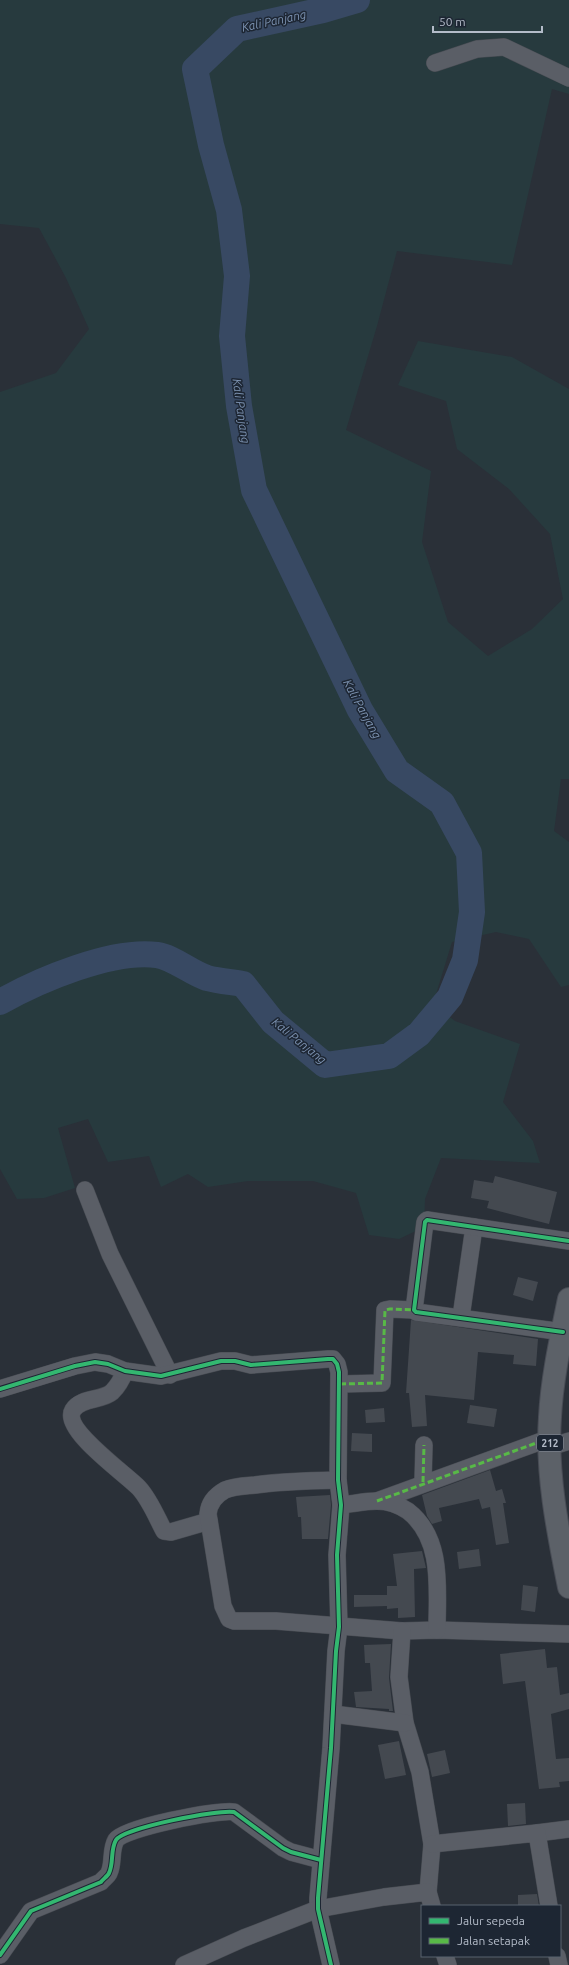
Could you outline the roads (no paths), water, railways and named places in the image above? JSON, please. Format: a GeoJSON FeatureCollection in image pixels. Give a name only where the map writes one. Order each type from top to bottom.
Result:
{"type":"FeatureCollection","features":[{"type":"Feature","properties":{"kind":"main road","name":"212"},"geometry":{"type":"LineString","coordinates":[[569,1299],[550,1417],[556,1442],[553,1490],[569,1587]]}},
{"type":"Feature","properties":{"kind":"street"},"geometry":{"type":"LineString","coordinates":[[435,63],[477,49],[504,47],[569,78]]}},
{"type":"Feature","properties":{"kind":"street"},"geometry":{"type":"LineString","coordinates":[[85,1190],[104,1240],[170,1375]]}},
{"type":"Feature","properties":{"kind":"street"},"geometry":{"type":"LineString","coordinates":[[414,1310],[426,1220],[569,1241]]}},
{"type":"Feature","properties":{"kind":"street"},"geometry":{"type":"LineString","coordinates":[[460,1317],[474,1227]]}},
{"type":"Feature","properties":{"kind":"street"},"geometry":{"type":"LineString","coordinates":[[340,1384],[382,1383],[385,1310],[387,1309],[414,1310],[416,1312],[460,1317],[565,1324]]}},
{"type":"Feature","properties":{"kind":"street"},"geometry":{"type":"LineString","coordinates":[[0,1389],[75,1366],[95,1362],[108,1364],[125,1371],[156,1376],[170,1375],[221,1361],[235,1361],[251,1365],[333,1359],[339,1367],[338,1480],[341,1505],[337,1555],[339,1627],[336,1651],[333,1714],[318,1909],[331,1965]]}},
{"type":"Feature","properties":{"kind":"street"},"geometry":{"type":"LineString","coordinates":[[125,1371],[120,1382],[111,1393],[77,1405],[71,1415],[72,1423],[92,1446],[140,1489],[164,1531],[171,1532],[209,1521]]}},
{"type":"Feature","properties":{"kind":"street"},"geometry":{"type":"LineString","coordinates":[[377,1501],[423,1482],[556,1442]]}},
{"type":"Feature","properties":{"kind":"street"},"geometry":{"type":"LineString","coordinates":[[423,1482],[424,1445]]}},
{"type":"Feature","properties":{"kind":"street"},"geometry":{"type":"LineString","coordinates":[[338,1480],[287,1481],[235,1487],[218,1495],[208,1507],[223,1606],[229,1619],[234,1621],[276,1621],[402,1631],[437,1630],[569,1634]]}},
{"type":"Feature","properties":{"kind":"street"},"geometry":{"type":"LineString","coordinates":[[341,1505],[377,1501],[392,1503],[403,1507],[421,1523],[432,1545],[436,1566],[437,1630]]}},
{"type":"Feature","properties":{"kind":"street"},"geometry":{"type":"LineString","coordinates":[[184,1965],[244,1938],[318,1909],[384,1897],[430,1899],[432,1844],[420,1772],[405,1723],[399,1677],[402,1631]]}},
{"type":"Feature","properties":{"kind":"street"},"geometry":{"type":"LineString","coordinates":[[333,1714],[405,1723]]}},
{"type":"Feature","properties":{"kind":"street"},"geometry":{"type":"LineString","coordinates":[[0,1955],[31,1911],[101,1882],[109,1873],[111,1856],[117,1838],[124,1833],[149,1826],[226,1810],[237,1814],[291,1852],[321,1860]]}},
{"type":"Feature","properties":{"kind":"street"},"geometry":{"type":"LineString","coordinates":[[432,1844],[537,1834],[569,1829]]}},
{"type":"Feature","properties":{"kind":"street"},"geometry":{"type":"LineString","coordinates":[[537,1834],[548,1905]]}},
{"type":"Feature","properties":{"kind":"street"},"geometry":{"type":"LineString","coordinates":[[0,1961],[2,1965]]}},
{"type":"Feature","properties":{"kind":"waterway","name":"Kali Panjang"},"geometry":{"type":"LineString","coordinates":[[0,1002],[16,993],[55,976],[98,961],[139,954],[163,956],[201,976],[220,981],[243,984],[273,1022],[325,1065],[389,1056],[419,1034],[450,997],[465,960],[472,912],[469,853],[442,803],[397,771],[360,710],[254,490],[239,406],[232,336],[237,276],[229,210],[211,145],[195,69],[237,29],[323,10],[357,0]]}}]}
